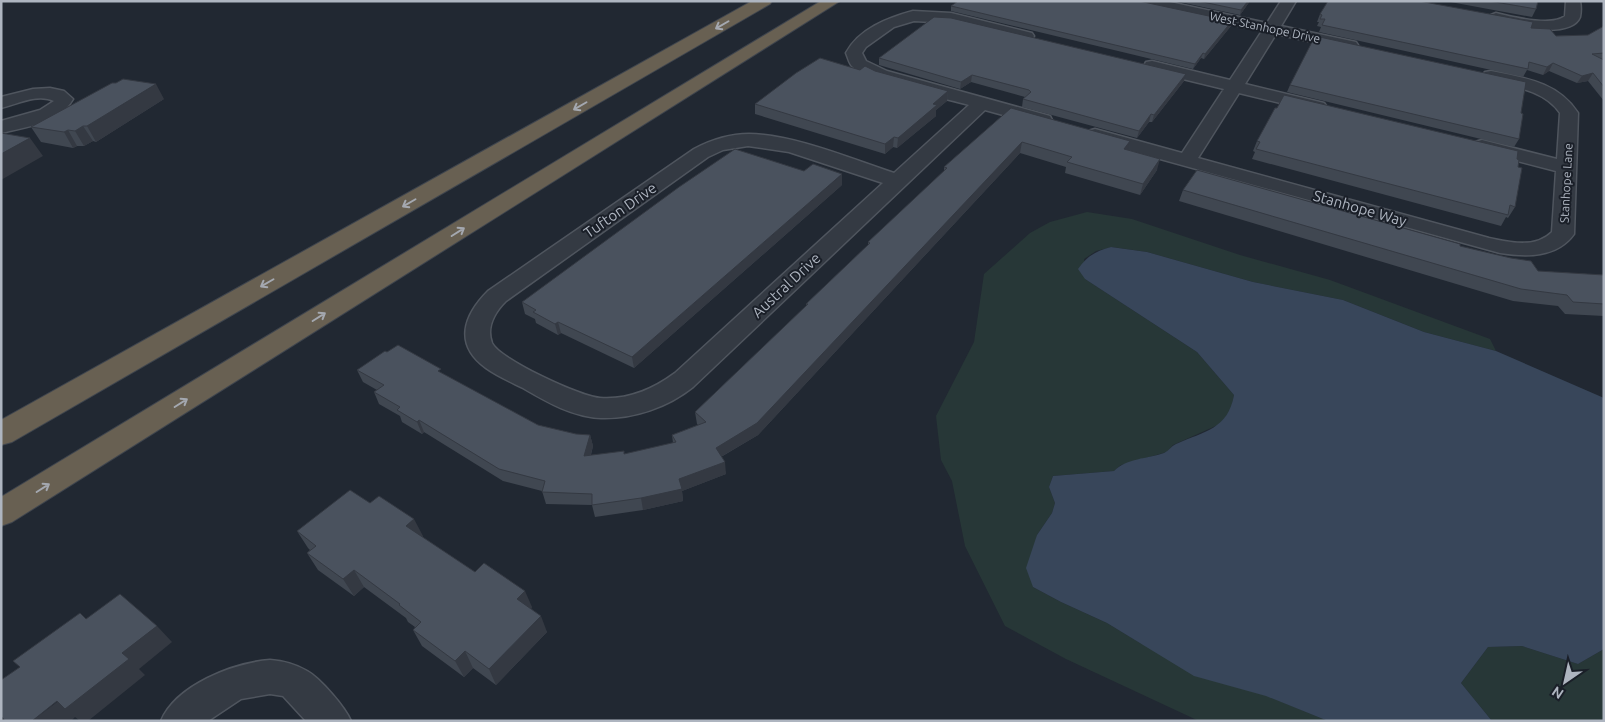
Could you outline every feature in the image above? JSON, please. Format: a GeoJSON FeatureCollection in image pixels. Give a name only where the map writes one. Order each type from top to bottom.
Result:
{"type":"FeatureCollection","features":[{"type":"Feature","properties":{"kind":"highway"},"geometry":{"type":"LineString","coordinates":[[1,434],[764,1]]}},
{"type":"Feature","properties":{"kind":"highway"},"geometry":{"type":"LineString","coordinates":[[1,513],[832,1]]}},
{"type":"Feature","properties":{"kind":"street","name":"West Stanhope Drive"},"geometry":{"type":"LineString","coordinates":[[1143,1],[1369,50]]}},
{"type":"Feature","properties":{"kind":"street"},"geometry":{"type":"LineString","coordinates":[[1187,160],[1290,1]]}},
{"type":"Feature","properties":{"kind":"street"},"geometry":{"type":"LineString","coordinates":[[1485,16],[1535,24],[1560,23],[1571,18],[1573,1]]}},
{"type":"Feature","properties":{"kind":"street"},"geometry":{"type":"LineString","coordinates":[[1046,41],[951,18],[913,16],[897,20],[874,33],[854,50],[855,58],[859,64],[881,75],[1056,124]]}},
{"type":"Feature","properties":{"kind":"street"},"geometry":{"type":"LineString","coordinates":[[1132,62],[1339,112]]}},
{"type":"Feature","properties":{"kind":"street","name":"Stanhope Lane"},"geometry":{"type":"LineString","coordinates":[[1476,72],[1526,84],[1550,94],[1560,101],[1569,113],[1563,234],[1556,242],[1533,248]]}},
{"type":"Feature","properties":{"kind":"street"},"geometry":{"type":"LineString","coordinates":[[1,103],[43,93],[58,95],[64,99],[54,110],[1,127]]}},
{"type":"Feature","properties":{"kind":"street","name":"Austral Drive"},"geometry":{"type":"LineString","coordinates":[[563,398],[592,407],[618,407],[644,402],[672,389],[982,103]]}},
{"type":"Feature","properties":{"kind":"street","name":"Stanhope Way"},"geometry":{"type":"LineString","coordinates":[[1075,129],[1479,242],[1510,248],[1533,248]]}},
{"type":"Feature","properties":{"kind":"street","name":"Tufton Drive"},"geometry":{"type":"LineString","coordinates":[[563,398],[493,360],[482,348],[478,334],[479,320],[488,305],[503,292],[701,153],[730,142],[747,139],[771,140],[897,181]]}},
{"type":"Feature","properties":{"kind":"street"},"geometry":{"type":"LineString","coordinates":[[1462,142],[1566,167]]}},
{"type":"Feature","properties":{"kind":"street"},"geometry":{"type":"LineString","coordinates":[[180,721],[216,692],[236,682],[274,676],[285,678],[294,683],[332,721]]}},
{"type":"Feature","properties":{"kind":"shaded area"},"geometry":{"type":"Polygon","coordinates":[[[1087,212],[1132,219],[1240,255],[1330,280],[1490,339],[1496,351],[1424,332],[1343,300],[1253,282],[1147,252],[1112,247],[1096,251],[1084,259],[1085,279],[1197,352],[1234,395],[1231,411],[1220,424],[1173,445],[1167,452],[1121,465],[1114,471],[1053,476],[1049,487],[1055,503],[1052,513],[1037,535],[1033,587],[1107,623],[1140,643],[1328,721],[1199,721],[1066,659],[1005,626],[965,546],[952,481],[941,460],[936,416],[974,342],[984,274],[1030,233],[1050,222],[1087,212]]]}},
{"type":"Feature","properties":{"kind":"shaded area"},"geometry":{"type":"Polygon","coordinates":[[[1522,646],[1578,664],[1604,649],[1604,721],[1492,721],[1461,683],[1488,647],[1522,646]]]}},
{"type":"Feature","properties":{"kind":"water"},"geometry":{"type":"Polygon","coordinates":[[[1111,247],[1147,252],[1253,282],[1343,300],[1424,332],[1496,351],[1604,398],[1604,649],[1578,664],[1522,646],[1488,647],[1461,683],[1492,721],[1328,721],[1266,696],[1194,676],[1107,623],[1033,587],[1026,568],[1037,535],[1052,513],[1055,503],[1049,487],[1053,476],[1114,471],[1131,461],[1164,453],[1174,445],[1206,432],[1221,422],[1231,406],[1234,395],[1197,352],[1085,279],[1078,269],[1081,264],[1092,255],[1111,247]]]}},
{"type":"Feature","properties":{"kind":"building"},"geometry":{"type":"Polygon","coordinates":[[[958,1],[1139,1],[1232,21],[1195,64],[951,6],[958,1]]]}},
{"type":"Feature","properties":{"kind":"building"},"geometry":{"type":"Polygon","coordinates":[[[1198,1],[1248,1],[1241,10],[1198,1]]]}},
{"type":"Feature","properties":{"kind":"building"},"geometry":{"type":"Polygon","coordinates":[[[1328,1],[1419,1],[1533,22],[1531,28],[1550,29],[1556,36],[1588,35],[1604,26],[1604,53],[1592,54],[1604,60],[1604,87],[1593,73],[1582,76],[1553,63],[1547,67],[1529,62],[1528,69],[1322,25],[1325,19],[1320,19],[1322,15],[1320,14],[1328,1]]]}},
{"type":"Feature","properties":{"kind":"building"},"geometry":{"type":"Polygon","coordinates":[[[1489,1],[1538,1],[1536,9],[1489,1]]]}},
{"type":"Feature","properties":{"kind":"building"},"geometry":{"type":"Polygon","coordinates":[[[934,17],[951,18],[1186,74],[1154,115],[1151,114],[1139,131],[1023,99],[1031,92],[1029,90],[972,75],[961,82],[879,58],[934,17]]]}},
{"type":"Feature","properties":{"kind":"building"},"geometry":{"type":"Polygon","coordinates":[[[1315,36],[1526,82],[1519,139],[1290,85],[1315,36]]]}},
{"type":"Feature","properties":{"kind":"building"},"geometry":{"type":"Polygon","coordinates":[[[820,58],[860,70],[865,66],[875,71],[948,91],[933,104],[937,105],[898,138],[894,137],[885,144],[755,104],[796,73],[820,58]]]}},
{"type":"Feature","properties":{"kind":"building"},"geometry":{"type":"Polygon","coordinates":[[[123,79],[156,84],[87,126],[83,126],[75,131],[68,130],[64,132],[31,127],[112,83],[123,79]]]}},
{"type":"Feature","properties":{"kind":"building"},"geometry":{"type":"Polygon","coordinates":[[[1284,95],[1518,151],[1518,167],[1522,168],[1515,207],[1510,205],[1508,215],[1256,149],[1260,142],[1257,141],[1284,95]]]}},
{"type":"Feature","properties":{"kind":"building"},"geometry":{"type":"Polygon","coordinates":[[[1011,108],[1130,141],[1124,149],[1160,159],[1143,184],[1067,162],[1072,157],[1022,142],[757,423],[716,448],[725,462],[679,479],[682,489],[641,498],[592,505],[592,494],[542,492],[545,481],[499,469],[419,420],[417,422],[397,410],[400,407],[374,392],[384,385],[357,370],[385,351],[387,352],[398,345],[441,369],[438,371],[538,425],[576,434],[590,435],[584,456],[624,451],[624,454],[676,442],[672,435],[706,422],[695,412],[870,243],[868,242],[947,168],[944,167],[1011,108]]]}},
{"type":"Feature","properties":{"kind":"building"},"geometry":{"type":"Polygon","coordinates":[[[1,133],[30,138],[1,154],[1,133]]]}},
{"type":"Feature","properties":{"kind":"building"},"geometry":{"type":"Polygon","coordinates":[[[735,149],[804,171],[813,164],[842,174],[632,357],[558,322],[555,324],[533,312],[536,310],[522,302],[679,187],[735,149]]]}},
{"type":"Feature","properties":{"kind":"building"},"geometry":{"type":"Polygon","coordinates":[[[1197,170],[1460,244],[1460,246],[1531,261],[1538,271],[1604,275],[1604,304],[1573,302],[1567,295],[1521,289],[1183,190],[1197,170]]]}},
{"type":"Feature","properties":{"kind":"building"},"geometry":{"type":"Polygon","coordinates":[[[350,490],[370,503],[379,496],[414,519],[406,526],[475,572],[484,563],[525,591],[517,599],[541,616],[489,669],[465,651],[455,661],[413,630],[421,622],[354,570],[343,579],[307,553],[316,546],[297,531],[350,490]]]}},
{"type":"Feature","properties":{"kind":"building"},"geometry":{"type":"Polygon","coordinates":[[[120,594],[157,626],[122,653],[129,659],[65,709],[57,701],[32,721],[5,721],[1,716],[1,680],[20,667],[13,661],[80,613],[86,619],[120,594]]]}}]}
